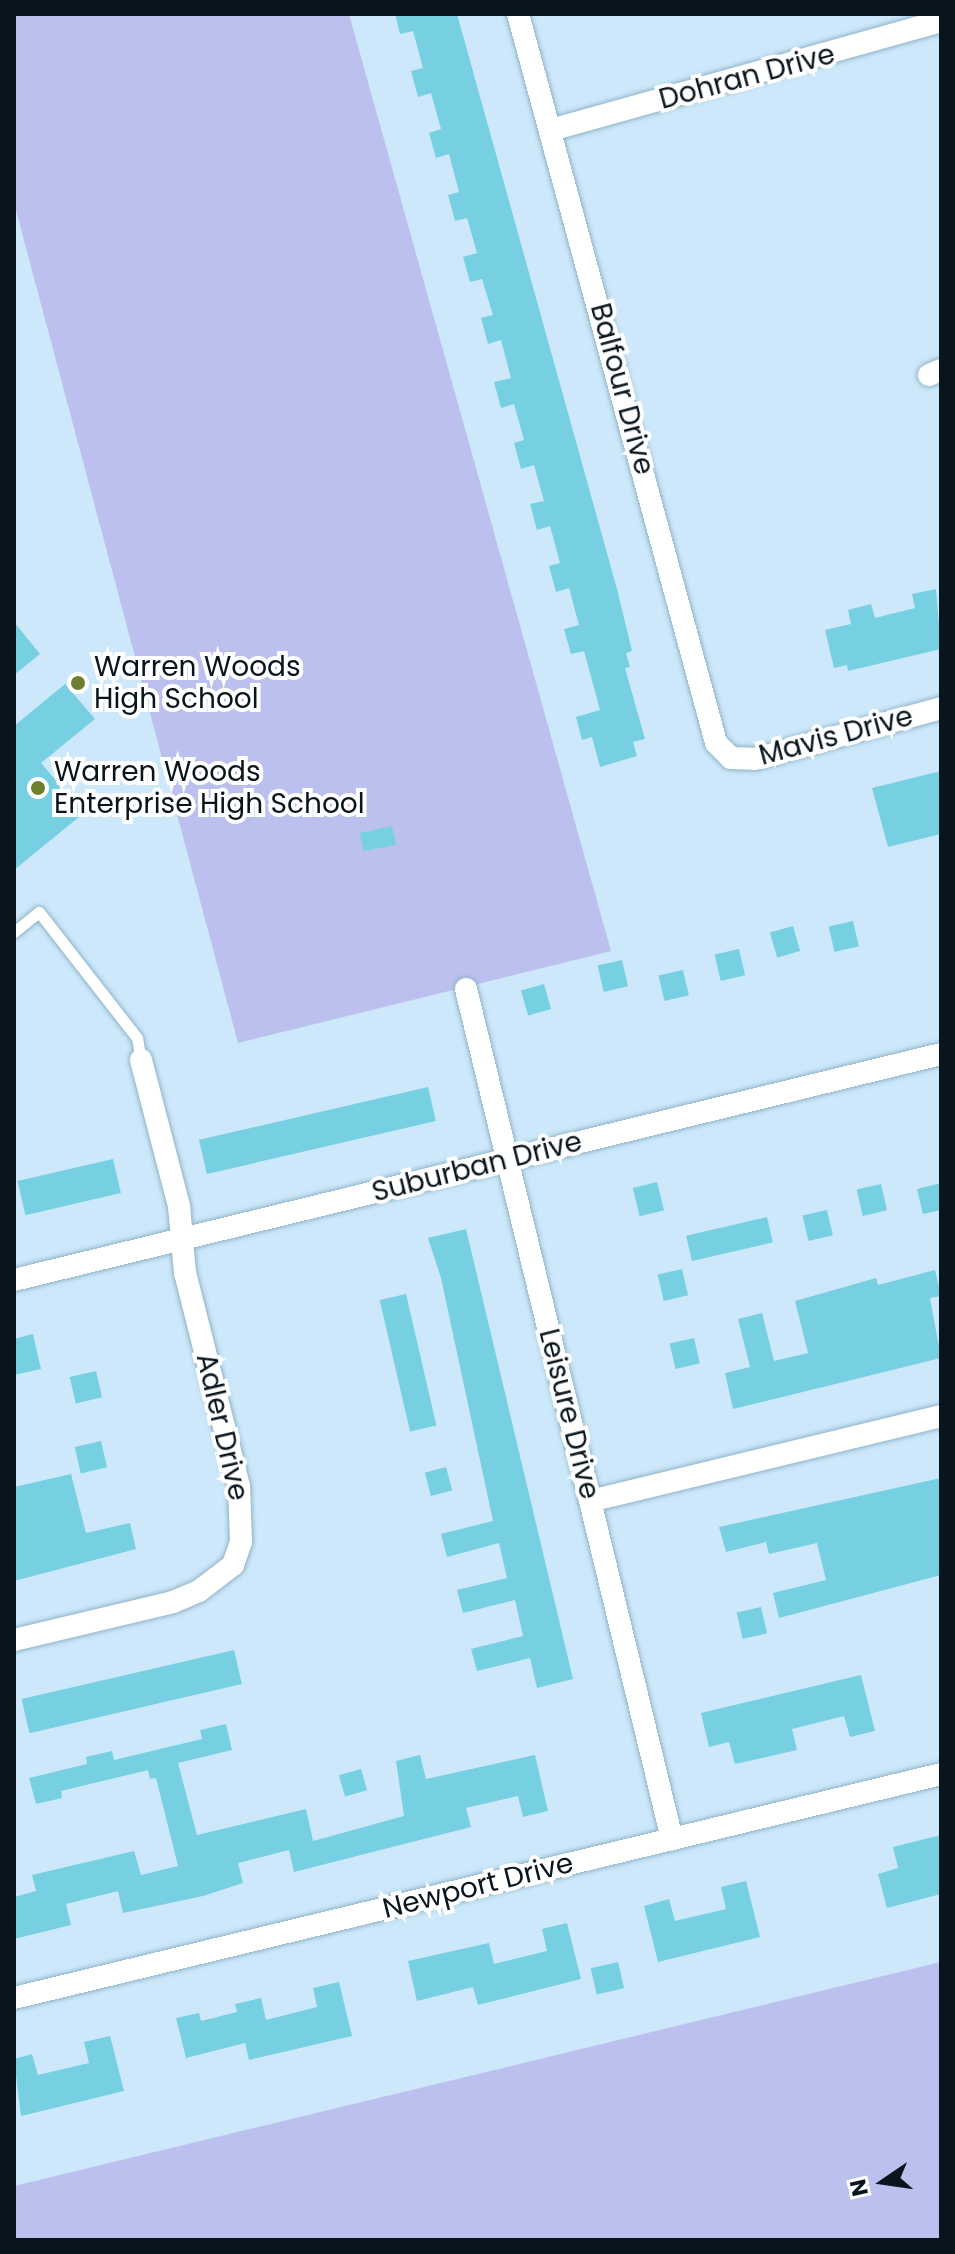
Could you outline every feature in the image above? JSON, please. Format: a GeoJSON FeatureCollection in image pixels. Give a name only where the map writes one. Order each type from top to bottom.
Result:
{"type":"FeatureCollection","features":[{"type":"Feature","properties":{"kind":"street","name":"Balfour Drive"},"geometry":{"type":"LineString","coordinates":[[518,14],[709,706],[708,722],[722,751],[731,758]]}},
{"type":"Feature","properties":{"kind":"street","name":"Dohran Drive"},"geometry":{"type":"LineString","coordinates":[[551,130],[941,21]]}},
{"type":"Feature","properties":{"kind":"street","name":"Mavis Drive"},"geometry":{"type":"LineString","coordinates":[[731,758],[755,759],[941,708]]}},
{"type":"Feature","properties":{"kind":"street","name":"Leisure Drive"},"geometry":{"type":"LineString","coordinates":[[466,989],[672,1839]]}},
{"type":"Feature","properties":{"kind":"street","name":"Suburban Drive"},"geometry":{"type":"LineString","coordinates":[[14,1280],[941,1054]]}},
{"type":"Feature","properties":{"kind":"street","name":"Adler Drive"},"geometry":{"type":"LineString","coordinates":[[14,1640],[173,1602],[199,1591],[233,1565],[241,1542],[239,1486],[185,1273],[179,1206],[141,1060]]}},
{"type":"Feature","properties":{"kind":"street"},"geometry":{"type":"LineString","coordinates":[[590,1501],[941,1416]]}},
{"type":"Feature","properties":{"kind":"street","name":"Newport Drive"},"geometry":{"type":"LineString","coordinates":[[14,1998],[941,1774]]}},
{"type":"Feature","properties":{"kind":"lane"},"geometry":{"type":"LineString","coordinates":[[14,932],[39,912],[137,1038],[141,1060]]}},
{"type":"Feature","properties":{"kind":"shaded area"},"geometry":{"type":"Polygon","coordinates":[[[14,14],[349,14],[611,951],[238,1043],[14,203],[14,14]]]}},
{"type":"Feature","properties":{"kind":"shaded area"},"geometry":{"type":"Polygon","coordinates":[[[941,1962],[941,2240],[14,2240],[14,2186],[941,1962]]]}},
{"type":"Feature","properties":{"kind":"building"},"geometry":{"type":"Polygon","coordinates":[[[395,14],[457,14],[617,589],[632,651],[626,653],[630,667],[625,668],[645,739],[633,742],[637,756],[600,767],[592,737],[582,740],[576,717],[600,710],[584,651],[571,654],[564,629],[579,625],[569,588],[556,592],[549,566],[560,563],[550,526],[537,530],[530,504],[544,501],[534,465],[521,469],[514,443],[524,440],[514,404],[501,408],[494,382],[511,378],[501,340],[488,344],[481,318],[493,315],[482,279],[470,282],[463,257],[477,253],[467,218],[455,221],[448,195],[459,192],[449,154],[436,158],[429,133],[441,129],[431,93],[418,97],[411,71],[423,68],[413,31],[400,34],[395,14]]]}},
{"type":"Feature","properties":{"kind":"building"},"geometry":{"type":"Polygon","coordinates":[[[936,589],[941,649],[848,671],[847,665],[834,668],[825,630],[851,624],[848,610],[871,604],[875,618],[915,608],[912,594],[936,589]]]}},
{"type":"Feature","properties":{"kind":"building"},"geometry":{"type":"Polygon","coordinates":[[[14,622],[40,654],[14,675],[14,622]]]}},
{"type":"Feature","properties":{"kind":"building","name":"Warren Woods Enterprise High School"},"geometry":{"type":"Polygon","coordinates":[[[65,684],[95,719],[41,763],[84,813],[14,870],[14,726],[65,684]]]}},
{"type":"Feature","properties":{"kind":"building"},"geometry":{"type":"Polygon","coordinates":[[[941,771],[941,834],[888,847],[872,788],[941,771]]]}},
{"type":"Feature","properties":{"kind":"building"},"geometry":{"type":"Polygon","coordinates":[[[392,826],[396,845],[364,851],[360,833],[392,826]]]}},
{"type":"Feature","properties":{"kind":"building"},"geometry":{"type":"Polygon","coordinates":[[[853,921],[859,946],[834,952],[829,927],[853,921]]]}},
{"type":"Feature","properties":{"kind":"building"},"geometry":{"type":"Polygon","coordinates":[[[793,926],[800,951],[777,958],[770,933],[793,926]]]}},
{"type":"Feature","properties":{"kind":"building"},"geometry":{"type":"Polygon","coordinates":[[[739,949],[745,975],[721,981],[715,955],[739,949]]]}},
{"type":"Feature","properties":{"kind":"building"},"geometry":{"type":"Polygon","coordinates":[[[622,960],[628,986],[604,992],[598,966],[622,960]]]}},
{"type":"Feature","properties":{"kind":"building"},"geometry":{"type":"Polygon","coordinates":[[[683,970],[689,995],[664,1001],[659,976],[683,970]]]}},
{"type":"Feature","properties":{"kind":"building"},"geometry":{"type":"Polygon","coordinates":[[[544,984],[551,1009],[528,1016],[521,991],[544,984]]]}},
{"type":"Feature","properties":{"kind":"building"},"geometry":{"type":"Polygon","coordinates":[[[428,1087],[436,1121],[207,1174],[199,1140],[428,1087]]]}},
{"type":"Feature","properties":{"kind":"building"},"geometry":{"type":"Polygon","coordinates":[[[113,1159],[121,1193],[25,1215],[18,1181],[113,1159]]]}},
{"type":"Feature","properties":{"kind":"building"},"geometry":{"type":"Polygon","coordinates":[[[657,1182],[664,1210],[640,1216],[633,1188],[657,1182]]]}},
{"type":"Feature","properties":{"kind":"building"},"geometry":{"type":"Polygon","coordinates":[[[941,1183],[941,1210],[923,1214],[917,1189],[941,1183]]]}},
{"type":"Feature","properties":{"kind":"building"},"geometry":{"type":"Polygon","coordinates":[[[881,1184],[887,1210],[863,1216],[857,1190],[881,1184]]]}},
{"type":"Feature","properties":{"kind":"building"},"geometry":{"type":"Polygon","coordinates":[[[827,1210],[833,1235],[808,1241],[803,1216],[827,1210]]]}},
{"type":"Feature","properties":{"kind":"building"},"geometry":{"type":"Polygon","coordinates":[[[767,1217],[773,1242],[692,1261],[686,1236],[767,1217]]]}},
{"type":"Feature","properties":{"kind":"building"},"geometry":{"type":"Polygon","coordinates":[[[466,1229],[573,1679],[537,1688],[530,1658],[477,1671],[471,1649],[523,1636],[515,1600],[463,1613],[457,1590],[507,1578],[499,1543],[447,1557],[441,1534],[493,1521],[441,1278],[428,1238],[466,1229]]]}},
{"type":"Feature","properties":{"kind":"building"},"geometry":{"type":"Polygon","coordinates":[[[682,1269],[688,1295],[664,1301],[658,1275],[682,1269]]]}},
{"type":"Feature","properties":{"kind":"building"},"geometry":{"type":"Polygon","coordinates":[[[935,1270],[941,1296],[930,1298],[941,1358],[733,1409],[725,1373],[750,1367],[738,1319],[762,1313],[774,1361],[808,1353],[795,1301],[876,1278],[878,1285],[935,1270]]]}},
{"type":"Feature","properties":{"kind":"building"},"geometry":{"type":"Polygon","coordinates":[[[406,1294],[436,1426],[410,1432],[380,1300],[406,1294]]]}},
{"type":"Feature","properties":{"kind":"building"},"geometry":{"type":"Polygon","coordinates":[[[33,1334],[41,1369],[14,1375],[14,1339],[33,1334]]]}},
{"type":"Feature","properties":{"kind":"building"},"geometry":{"type":"Polygon","coordinates":[[[694,1338],[700,1363],[675,1369],[670,1344],[694,1338]]]}},
{"type":"Feature","properties":{"kind":"building"},"geometry":{"type":"Polygon","coordinates":[[[96,1371],[102,1397],[76,1403],[70,1377],[96,1371]]]}},
{"type":"Feature","properties":{"kind":"building"},"geometry":{"type":"Polygon","coordinates":[[[101,1441],[107,1467],[81,1473],[75,1447],[101,1441]]]}},
{"type":"Feature","properties":{"kind":"building"},"geometry":{"type":"Polygon","coordinates":[[[446,1467],[452,1490],[431,1496],[425,1473],[446,1467]]]}},
{"type":"Feature","properties":{"kind":"building"},"geometry":{"type":"Polygon","coordinates":[[[71,1474],[86,1533],[130,1523],[136,1549],[14,1581],[14,1487],[71,1474]]]}},
{"type":"Feature","properties":{"kind":"building"},"geometry":{"type":"Polygon","coordinates":[[[941,1478],[941,1575],[779,1618],[773,1593],[826,1580],[817,1543],[769,1554],[766,1542],[726,1552],[719,1527],[941,1478]]]}},
{"type":"Feature","properties":{"kind":"building"},"geometry":{"type":"Polygon","coordinates":[[[761,1607],[767,1633],[743,1639],[737,1613],[761,1607]]]}},
{"type":"Feature","properties":{"kind":"building"},"geometry":{"type":"Polygon","coordinates":[[[234,1650],[242,1684],[29,1733],[22,1699],[234,1650]]]}},
{"type":"Feature","properties":{"kind":"building"},"geometry":{"type":"Polygon","coordinates":[[[861,1675],[875,1731],[850,1737],[844,1716],[792,1729],[797,1750],[735,1764],[729,1742],[709,1747],[701,1713],[861,1675]]]}},
{"type":"Feature","properties":{"kind":"building"},"geometry":{"type":"Polygon","coordinates":[[[226,1724],[232,1750],[178,1763],[197,1835],[306,1809],[313,1841],[404,1816],[396,1761],[420,1755],[426,1779],[535,1755],[548,1811],[523,1817],[518,1796],[466,1808],[471,1827],[294,1872],[289,1850],[238,1863],[243,1883],[203,1896],[123,1913],[118,1891],[66,1904],[71,1925],[14,1939],[14,1897],[36,1891],[32,1875],[134,1851],[141,1875],[178,1866],[156,1778],[150,1779],[148,1770],[61,1791],[62,1798],[36,1804],[29,1778],[87,1764],[86,1757],[112,1751],[114,1760],[202,1739],[200,1730],[226,1724]]]}},
{"type":"Feature","properties":{"kind":"building"},"geometry":{"type":"Polygon","coordinates":[[[361,1769],[367,1790],[345,1796],[339,1775],[361,1769]]]}},
{"type":"Feature","properties":{"kind":"building"},"geometry":{"type":"Polygon","coordinates":[[[941,1835],[941,1894],[887,1908],[878,1874],[898,1868],[893,1847],[941,1835]]]}},
{"type":"Feature","properties":{"kind":"building"},"geometry":{"type":"Polygon","coordinates":[[[746,1881],[760,1937],[658,1962],[644,1906],[669,1899],[675,1921],[726,1909],[721,1887],[746,1881]]]}},
{"type":"Feature","properties":{"kind":"building"},"geometry":{"type":"Polygon","coordinates":[[[567,1923],[581,1979],[478,2005],[473,1987],[417,2001],[408,1961],[489,1943],[494,1964],[547,1951],[542,1929],[567,1923]]]}},
{"type":"Feature","properties":{"kind":"building"},"geometry":{"type":"Polygon","coordinates":[[[618,1962],[624,1988],[597,1995],[591,1968],[618,1962]]]}},
{"type":"Feature","properties":{"kind":"building"},"geometry":{"type":"Polygon","coordinates":[[[339,1982],[352,2036],[249,2060],[245,2043],[186,2058],[176,2018],[199,2013],[201,2021],[237,2012],[235,2004],[261,1998],[266,2020],[317,2007],[313,1988],[339,1982]]]}},
{"type":"Feature","properties":{"kind":"building"},"geometry":{"type":"Polygon","coordinates":[[[110,2036],[124,2091],[21,2116],[14,2059],[32,2054],[38,2075],[89,2063],[84,2042],[110,2036]]]}},
{"type":"Feature","properties":{"kind":"place","name":"Warren Woods High School"},"geometry":{"type":"Point","coordinates":[78,683]}},
{"type":"Feature","properties":{"kind":"place","name":"Warren Woods Enterprise High School"},"geometry":{"type":"Point","coordinates":[38,788]}}]}
